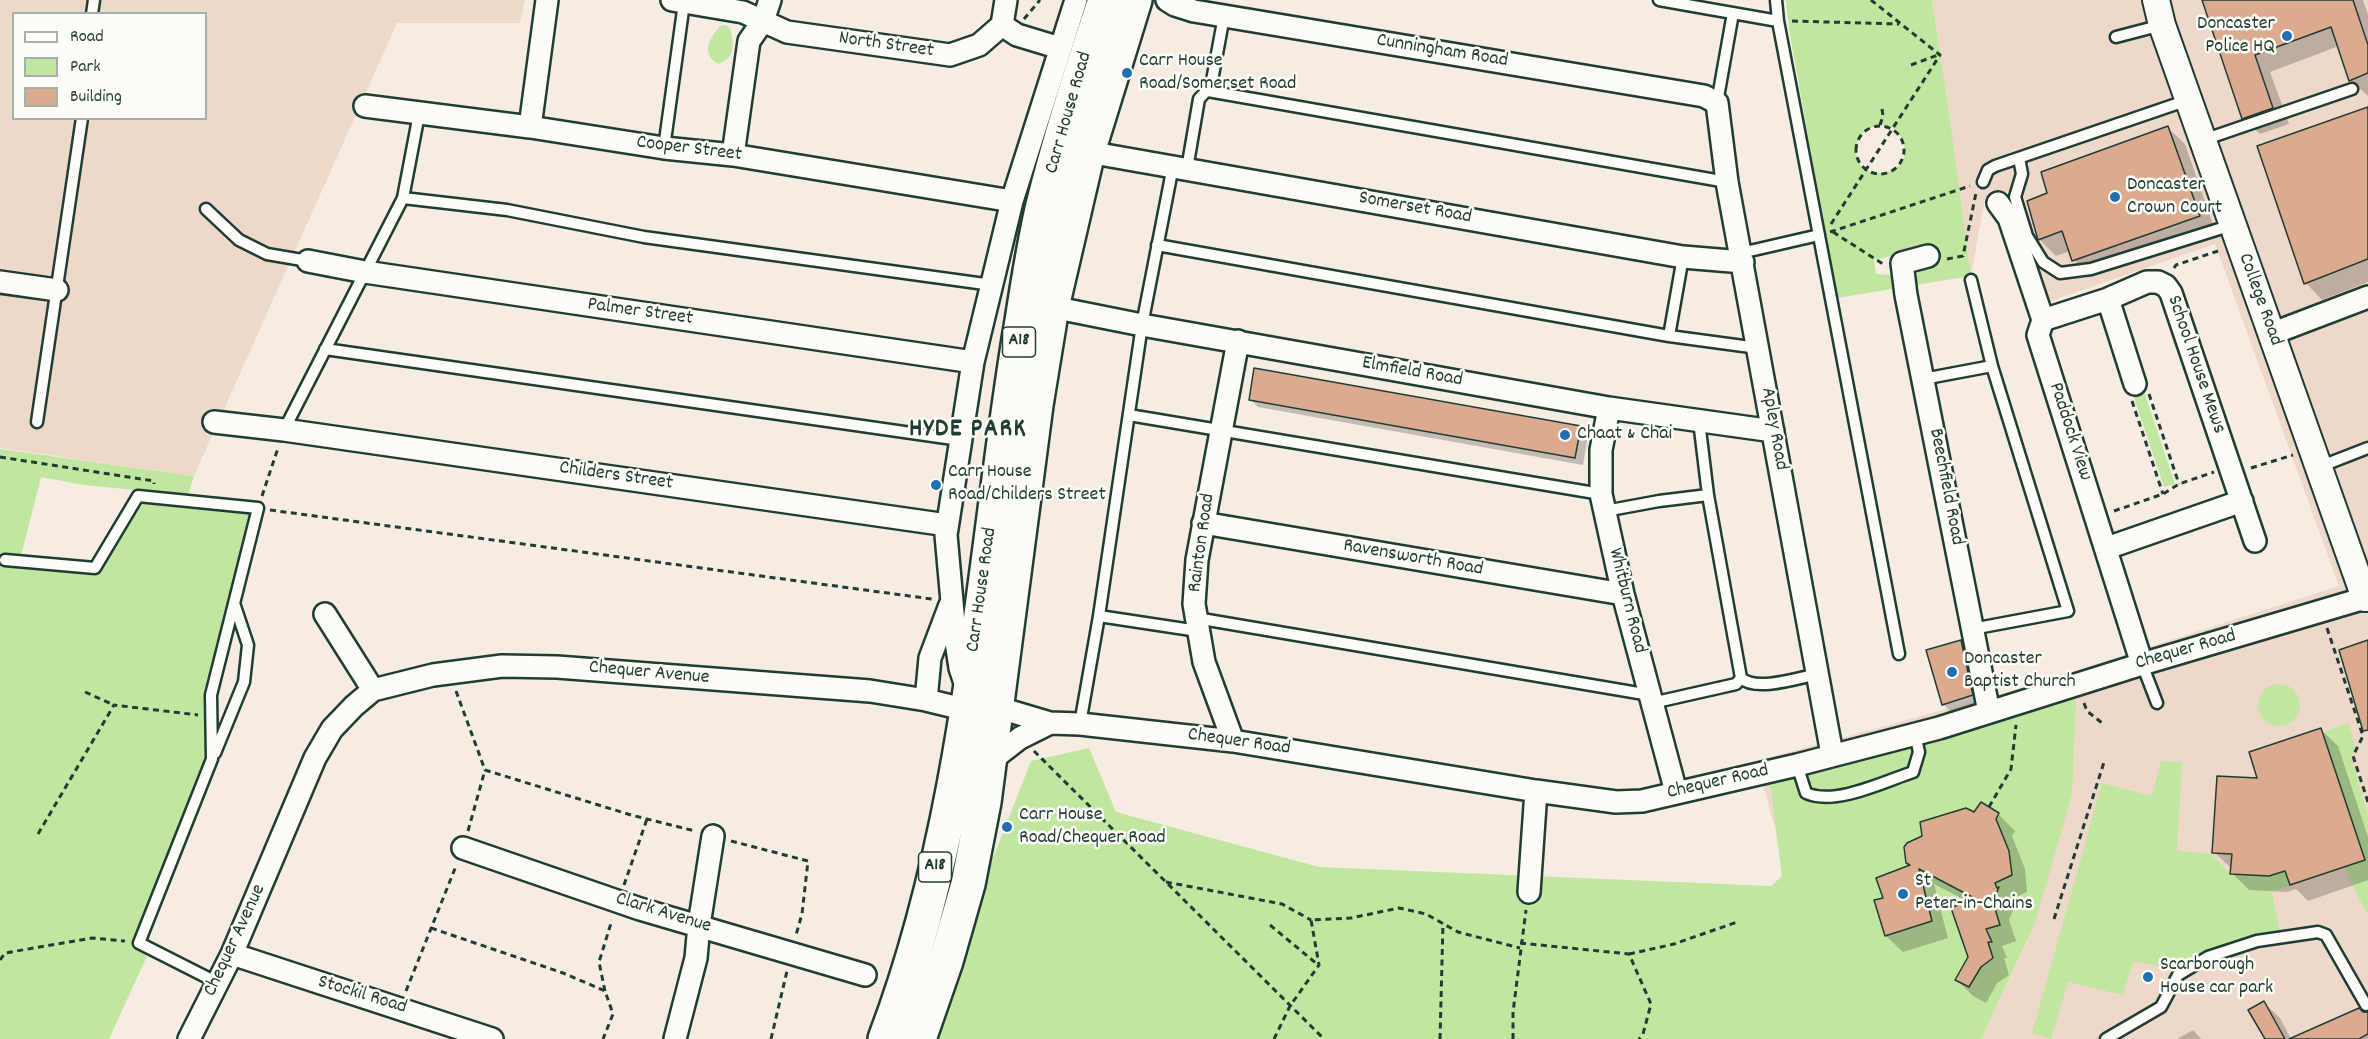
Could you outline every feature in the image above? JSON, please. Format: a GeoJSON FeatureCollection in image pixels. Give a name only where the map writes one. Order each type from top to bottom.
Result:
{"type":"FeatureCollection","features":[{"type":"Feature","properties":{"kind":"highway","name":"Carr House Road"},"geometry":{"type":"LineString","coordinates":[[919,1039],[946,961],[968,884],[984,802],[1034,417],[1052,307],[1123,6]]}},
{"type":"Feature","properties":{"kind":"highway","name":"Carr House Road"},"geometry":{"type":"LineString","coordinates":[[885,1039],[922,923],[956,777],[1022,321],[1043,207],[1076,86],[1123,6]]}},
{"type":"Feature","properties":{"kind":"street"},"geometry":{"type":"LineString","coordinates":[[530,127],[547,0]]}},
{"type":"Feature","properties":{"kind":"street"},"geometry":{"type":"LineString","coordinates":[[733,155],[749,41],[763,21],[770,0]]}},
{"type":"Feature","properties":{"kind":"street"},"geometry":{"type":"LineString","coordinates":[[1006,0],[1002,25],[1017,35],[1060,48]]}},
{"type":"Feature","properties":{"kind":"street"},"geometry":{"type":"LineString","coordinates":[[967,705],[951,602],[946,548],[947,521],[973,362],[1012,201],[1076,0]]}},
{"type":"Feature","properties":{"kind":"street"},"geometry":{"type":"LineString","coordinates":[[1123,6],[1155,0]]}},
{"type":"Feature","properties":{"kind":"street","name":"Cunningham Road"},"geometry":{"type":"LineString","coordinates":[[1167,0],[1175,5],[1224,16],[1704,96],[1717,103]]}},
{"type":"Feature","properties":{"kind":"street","name":"College Road"},"geometry":{"type":"LineString","coordinates":[[2156,0],[2162,25],[2188,100],[2367,598]]}},
{"type":"Feature","properties":{"kind":"street","name":"North Street"},"geometry":{"type":"LineString","coordinates":[[678,2],[742,12],[786,32],[950,55],[979,45],[1002,25]]}},
{"type":"Feature","properties":{"kind":"street","name":"Apley Road"},"geometry":{"type":"LineString","coordinates":[[1717,103],[1727,182],[1832,754]]}},
{"type":"Feature","properties":{"kind":"street","name":"Cooper Street"},"geometry":{"type":"LineString","coordinates":[[365,106],[530,127],[664,148],[733,155],[1012,201]]}},
{"type":"Feature","properties":{"kind":"street","name":"Somerset Road"},"geometry":{"type":"LineString","coordinates":[[1088,152],[1683,257],[1742,258]]}},
{"type":"Feature","properties":{"kind":"street","name":"Paddock View"},"geometry":{"type":"LineString","coordinates":[[1998,203],[2009,218],[2043,320],[2038,335],[2142,664]]}},
{"type":"Feature","properties":{"kind":"street"},"geometry":{"type":"LineString","coordinates":[[1893,263],[1928,256]]}},
{"type":"Feature","properties":{"kind":"street","name":"Palmer Street"},"geometry":{"type":"LineString","coordinates":[[308,261],[365,272],[973,362]]}},
{"type":"Feature","properties":{"kind":"street","name":"Beechfield Road"},"geometry":{"type":"LineString","coordinates":[[1893,263],[1923,379],[1989,712]]}},
{"type":"Feature","properties":{"kind":"street"},"geometry":{"type":"LineString","coordinates":[[0,282],[57,290]]}},
{"type":"Feature","properties":{"kind":"street","name":"School House Mews"},"geometry":{"type":"LineString","coordinates":[[2043,320],[2108,299],[2147,282],[2163,284],[2171,293],[2255,541]]}},
{"type":"Feature","properties":{"kind":"street"},"geometry":{"type":"LineString","coordinates":[[2271,334],[2368,297]]}},
{"type":"Feature","properties":{"kind":"street"},"geometry":{"type":"LineString","coordinates":[[2108,299],[2135,384]]}},
{"type":"Feature","properties":{"kind":"street","name":"Elmfield Road"},"geometry":{"type":"LineString","coordinates":[[1052,307],[1142,326],[1238,341],[1609,408],[1773,431]]}},
{"type":"Feature","properties":{"kind":"street","name":"Rainton Road"},"geometry":{"type":"LineString","coordinates":[[1233,741],[1204,662],[1197,624],[1195,582],[1203,523],[1238,341]]}},
{"type":"Feature","properties":{"kind":"street","name":"Whitburn Road"},"geometry":{"type":"LineString","coordinates":[[1609,408],[1601,450],[1603,503],[1623,594],[1676,792]]}},
{"type":"Feature","properties":{"kind":"street","name":"Childers Street"},"geometry":{"type":"LineString","coordinates":[[214,422],[284,430],[940,524],[947,521]]}},
{"type":"Feature","properties":{"kind":"street"},"geometry":{"type":"LineString","coordinates":[[2107,548],[2242,501]]}},
{"type":"Feature","properties":{"kind":"street","name":"Ravensworth Road"},"geometry":{"type":"LineString","coordinates":[[1203,523],[1623,594]]}},
{"type":"Feature","properties":{"kind":"street","name":"Chequer Road"},"geometry":{"type":"LineString","coordinates":[[996,707],[1050,723],[1080,724],[1233,741],[1536,791],[1616,802],[1642,801],[1797,765],[1915,734],[2367,598]]}},
{"type":"Feature","properties":{"kind":"street"},"geometry":{"type":"LineString","coordinates":[[926,700],[930,658],[951,602]]}},
{"type":"Feature","properties":{"kind":"street"},"geometry":{"type":"LineString","coordinates":[[325,614],[373,690]]}},
{"type":"Feature","properties":{"kind":"street","name":"Chequer Avenue"},"geometry":{"type":"LineString","coordinates":[[189,1039],[232,954],[315,759],[332,729],[373,690],[449,673],[502,666],[557,667],[870,691],[955,707],[967,705]]}},
{"type":"Feature","properties":{"kind":"street","name":"Chequer Road"},"geometry":{"type":"LineString","coordinates":[[989,762],[1020,738],[1050,723]]}},
{"type":"Feature","properties":{"kind":"street"},"geometry":{"type":"LineString","coordinates":[[1529,892],[1536,791]]}},
{"type":"Feature","properties":{"kind":"street"},"geometry":{"type":"LineString","coordinates":[[675,1039],[696,958],[713,836]]}},
{"type":"Feature","properties":{"kind":"street","name":"Clark Avenue"},"geometry":{"type":"LineString","coordinates":[[463,848],[640,909],[865,975]]}},
{"type":"Feature","properties":{"kind":"street","name":"Stockil Road"},"geometry":{"type":"LineString","coordinates":[[232,954],[492,1039]]}},
{"type":"Feature","properties":{"kind":"lane"},"geometry":{"type":"LineString","coordinates":[[1659,0],[1778,21]]}},
{"type":"Feature","properties":{"kind":"lane"},"geometry":{"type":"LineString","coordinates":[[1776,0],[1778,21],[1899,654]]}},
{"type":"Feature","properties":{"kind":"lane","name":"North Street"},"geometry":{"type":"LineString","coordinates":[[664,148],[678,2]]}},
{"type":"Feature","properties":{"kind":"lane"},"geometry":{"type":"LineString","coordinates":[[1717,103],[1733,13]]}},
{"type":"Feature","properties":{"kind":"lane"},"geometry":{"type":"LineString","coordinates":[[1080,724],[1099,616],[1142,326],[1157,245],[1199,99],[1211,86],[1224,16]]}},
{"type":"Feature","properties":{"kind":"lane"},"geometry":{"type":"LineString","coordinates":[[2116,38],[2162,25]]}},
{"type":"Feature","properties":{"kind":"lane"},"geometry":{"type":"LineString","coordinates":[[2203,140],[2352,89]]}},
{"type":"Feature","properties":{"kind":"lane"},"geometry":{"type":"LineString","coordinates":[[1208,91],[1727,182]]}},
{"type":"Feature","properties":{"kind":"lane"},"geometry":{"type":"LineString","coordinates":[[1983,182],[1988,170],[2188,100]]}},
{"type":"Feature","properties":{"kind":"lane"},"geometry":{"type":"LineString","coordinates":[[284,430],[403,198],[420,114]]}},
{"type":"Feature","properties":{"kind":"lane"},"geometry":{"type":"LineString","coordinates":[[37,422],[82,120]]}},
{"type":"Feature","properties":{"kind":"lane"},"geometry":{"type":"LineString","coordinates":[[2019,158],[2022,174],[2015,197],[2027,236],[2043,262],[2060,273],[2091,269],[2236,234]]}},
{"type":"Feature","properties":{"kind":"lane"},"geometry":{"type":"LineString","coordinates":[[403,198],[507,210],[644,237],[992,285]]}},
{"type":"Feature","properties":{"kind":"lane"},"geometry":{"type":"LineString","coordinates":[[206,209],[239,240],[267,254],[308,261]]}},
{"type":"Feature","properties":{"kind":"lane"},"geometry":{"type":"LineString","coordinates":[[1742,258],[1819,236]]}},
{"type":"Feature","properties":{"kind":"lane"},"geometry":{"type":"LineString","coordinates":[[1157,245],[1669,336],[1758,348]]}},
{"type":"Feature","properties":{"kind":"lane"},"geometry":{"type":"LineString","coordinates":[[1669,336],[1683,257]]}},
{"type":"Feature","properties":{"kind":"lane"},"geometry":{"type":"LineString","coordinates":[[1971,280],[1992,366],[2068,611],[1972,629]]}},
{"type":"Feature","properties":{"kind":"lane"},"geometry":{"type":"LineString","coordinates":[[325,349],[960,440]]}},
{"type":"Feature","properties":{"kind":"lane"},"geometry":{"type":"LineString","coordinates":[[1923,379],[1992,366]]}},
{"type":"Feature","properties":{"kind":"lane"},"geometry":{"type":"LineString","coordinates":[[1129,415],[1411,463],[1603,503],[1659,501],[1708,495]]}},
{"type":"Feature","properties":{"kind":"lane"},"geometry":{"type":"LineString","coordinates":[[1699,421],[1708,495],[1741,678],[1746,683],[1758,686],[1818,674]]}},
{"type":"Feature","properties":{"kind":"lane"},"geometry":{"type":"LineString","coordinates":[[2315,458],[2368,448]]}},
{"type":"Feature","properties":{"kind":"lane"},"geometry":{"type":"LineString","coordinates":[[5,560],[95,568],[138,496],[258,508],[211,695],[212,759]]}},
{"type":"Feature","properties":{"kind":"lane"},"geometry":{"type":"LineString","coordinates":[[218,983],[139,943],[244,682],[248,645],[234,603]]}},
{"type":"Feature","properties":{"kind":"lane"},"geometry":{"type":"LineString","coordinates":[[1099,616],[1197,624],[1651,699],[1736,684],[1741,678]]}},
{"type":"Feature","properties":{"kind":"lane"},"geometry":{"type":"LineString","coordinates":[[2142,664],[2157,703]]}},
{"type":"Feature","properties":{"kind":"lane"},"geometry":{"type":"LineString","coordinates":[[1797,765],[1806,793],[1817,798],[1841,796],[1913,772],[1919,752],[1915,734]]}},
{"type":"Feature","properties":{"kind":"lane"},"geometry":{"type":"LineString","coordinates":[[2106,1039],[2161,1007],[2178,975],[2208,957],[2258,941],[2318,932],[2326,935],[2366,1005]]}},
{"type":"Feature","properties":{"kind":"path"},"geometry":{"type":"LineString","coordinates":[[1870,0],[1940,55]]}},
{"type":"Feature","properties":{"kind":"path"},"geometry":{"type":"LineString","coordinates":[[1778,21],[1901,24]]}},
{"type":"Feature","properties":{"kind":"path"},"geometry":{"type":"LineString","coordinates":[[1911,65],[1940,55]]}},
{"type":"Feature","properties":{"kind":"path"},"geometry":{"type":"LineString","coordinates":[[1940,55],[1825,233],[1983,182]]}},
{"type":"Feature","properties":{"kind":"path"},"geometry":{"type":"LineString","coordinates":[[1880,125],[1883,116],[1882,109]]}},
{"type":"Feature","properties":{"kind":"path"},"geometry":{"type":"LineString","coordinates":[[1880,125],[1893,127],[1904,141],[1905,153],[1897,168],[1884,174],[1866,170],[1857,156],[1858,140],[1868,128],[1880,125]]}},
{"type":"Feature","properties":{"kind":"path"},"geometry":{"type":"LineString","coordinates":[[1928,256],[1941,260],[1963,256],[1977,191],[1983,182]]}},
{"type":"Feature","properties":{"kind":"path"},"geometry":{"type":"LineString","coordinates":[[1831,231],[1893,263]]}},
{"type":"Feature","properties":{"kind":"path"},"geometry":{"type":"LineString","coordinates":[[2163,284],[2176,266],[2236,234]]}},
{"type":"Feature","properties":{"kind":"path"},"geometry":{"type":"LineString","coordinates":[[2163,494],[2128,390],[2135,384],[2145,384],[2179,484]]}},
{"type":"Feature","properties":{"kind":"path"},"geometry":{"type":"LineString","coordinates":[[284,430],[258,508],[951,602]]}},
{"type":"Feature","properties":{"kind":"path"},"geometry":{"type":"LineString","coordinates":[[0,457],[154,481],[156,498]]}},
{"type":"Feature","properties":{"kind":"path"},"geometry":{"type":"LineString","coordinates":[[2096,518],[2163,494],[2179,484],[2231,470],[2315,458]]}},
{"type":"Feature","properties":{"kind":"path"},"geometry":{"type":"LineString","coordinates":[[2322,612],[2364,736],[2353,756],[2368,802]]}},
{"type":"Feature","properties":{"kind":"path"},"geometry":{"type":"LineString","coordinates":[[399,1008],[463,848],[485,770],[449,673]]}},
{"type":"Feature","properties":{"kind":"path"},"geometry":{"type":"LineString","coordinates":[[2078,684],[2087,711],[2102,723]]}},
{"type":"Feature","properties":{"kind":"path"},"geometry":{"type":"LineString","coordinates":[[85,692],[114,705],[212,717]]}},
{"type":"Feature","properties":{"kind":"path"},"geometry":{"type":"LineString","coordinates":[[38,834],[114,705]]}},
{"type":"Feature","properties":{"kind":"path"},"geometry":{"type":"LineString","coordinates":[[1989,807],[2011,769],[2017,716]]}},
{"type":"Feature","properties":{"kind":"path"},"geometry":{"type":"LineString","coordinates":[[1020,738],[1324,1039]]}},
{"type":"Feature","properties":{"kind":"path"},"geometry":{"type":"LineString","coordinates":[[2054,920],[2105,759]]}},
{"type":"Feature","properties":{"kind":"path"},"geometry":{"type":"LineString","coordinates":[[485,770],[620,811],[808,861],[802,914],[771,1039]]}},
{"type":"Feature","properties":{"kind":"path"},"geometry":{"type":"LineString","coordinates":[[1165,882],[1282,904],[1311,920],[1352,918],[1399,908],[1426,914],[1458,932],[1520,946],[1629,954],[1674,944],[1737,922]]}},
{"type":"Feature","properties":{"kind":"path"},"geometry":{"type":"LineString","coordinates":[[1513,1039],[1513,1012],[1520,946],[1529,892]]}},
{"type":"Feature","properties":{"kind":"path"},"geometry":{"type":"LineString","coordinates":[[1274,1039],[1290,1006],[1319,965],[1311,920]]}},
{"type":"Feature","properties":{"kind":"path"},"geometry":{"type":"LineString","coordinates":[[1440,1039],[1443,923]]}},
{"type":"Feature","properties":{"kind":"path"},"geometry":{"type":"LineString","coordinates":[[1270,925],[1319,965]]}},
{"type":"Feature","properties":{"kind":"path"},"geometry":{"type":"LineString","coordinates":[[431,928],[563,973],[605,991],[614,1014],[603,1039]]}},
{"type":"Feature","properties":{"kind":"path"},"geometry":{"type":"LineString","coordinates":[[0,960],[2,953],[92,938],[139,943]]}},
{"type":"Feature","properties":{"kind":"path"},"geometry":{"type":"LineString","coordinates":[[1629,954],[1652,1004],[1643,1034],[1639,1039]]}},
{"type":"Feature","properties":{"kind":"shaded area"},"geometry":{"type":"Polygon","coordinates":[[[0,0],[525,0],[520,23],[397,23],[194,476],[0,448],[0,0]]]}},
{"type":"Feature","properties":{"kind":"shaded area"},"geometry":{"type":"Polygon","coordinates":[[[1932,0],[2368,0],[2368,1039],[1981,1039],[2028,940],[2072,794],[1909,749],[1770,785],[1782,876],[1776,831],[1756,761],[2009,692],[2339,586],[2215,244],[2048,302],[2009,191],[1985,198],[1971,276],[1932,0]]]}},
{"type":"Feature","properties":{"kind":"green space"},"geometry":{"type":"Polygon","coordinates":[[[1786,0],[1932,0],[1971,276],[1916,285],[1919,270],[1932,247],[1874,260],[1876,274],[1891,275],[1896,280],[1898,288],[1837,298],[1789,29],[1786,0]],[[1876,126],[1865,131],[1860,137],[1857,145],[1858,160],[1865,169],[1876,173],[1888,172],[1898,166],[1904,157],[1903,143],[1893,127],[1876,126]]]}},
{"type":"Feature","properties":{"kind":"green space"},"geometry":{"type":"Polygon","coordinates":[[[725,25],[730,28],[732,49],[728,58],[718,64],[709,55],[708,45],[720,26],[725,25]]]}},
{"type":"Feature","properties":{"kind":"green space"},"geometry":{"type":"Polygon","coordinates":[[[2143,388],[2175,484],[2164,487],[2132,392],[2143,388]]]}},
{"type":"Feature","properties":{"kind":"green space"},"geometry":{"type":"Polygon","coordinates":[[[0,449],[194,476],[188,495],[83,485],[41,477],[19,564],[97,576],[143,502],[252,513],[206,687],[205,758],[133,941],[147,956],[109,1039],[0,1039],[0,449]]]}},
{"type":"Feature","properties":{"kind":"green space"},"geometry":{"type":"Polygon","coordinates":[[[2279,684],[2287,685],[2294,690],[2299,697],[2299,713],[2294,720],[2287,725],[2279,726],[2271,725],[2264,720],[2259,713],[2258,705],[2259,697],[2264,690],[2271,685],[2279,684]]]}},
{"type":"Feature","properties":{"kind":"green space"},"geometry":{"type":"Polygon","coordinates":[[[2076,698],[2072,794],[2034,926],[1981,1039],[922,1039],[1031,761],[1089,748],[1116,812],[1319,867],[1771,886],[1782,876],[1770,785],[1909,749],[2076,698]]]}},
{"type":"Feature","properties":{"kind":"green space"},"geometry":{"type":"Polygon","coordinates":[[[2348,723],[2355,747],[2351,757],[2368,816],[2368,915],[2348,877],[2345,866],[2365,859],[2323,732],[2348,723]]]}},
{"type":"Feature","properties":{"kind":"green space"},"geometry":{"type":"Polygon","coordinates":[[[2161,761],[2182,762],[2177,851],[2209,853],[2231,874],[2269,876],[2285,871],[2290,885],[2272,892],[2280,932],[2222,947],[2167,968],[2133,961],[2123,995],[2068,982],[2051,1039],[2032,1033],[2102,783],[2152,796],[2161,761]]]}},
{"type":"Feature","properties":{"kind":"building"},"geometry":{"type":"Polygon","coordinates":[[[2202,0],[2353,0],[2368,45],[2368,73],[2349,81],[2331,27],[2255,55],[2273,108],[2242,119],[2202,0]]]}},
{"type":"Feature","properties":{"kind":"building"},"geometry":{"type":"Polygon","coordinates":[[[2368,107],[2368,259],[2304,284],[2257,146],[2368,107]]]}},
{"type":"Feature","properties":{"kind":"building","name":"Doncaster Crown Court"},"geometry":{"type":"Polygon","coordinates":[[[2168,126],[2200,216],[2072,261],[2062,231],[2038,240],[2027,201],[2047,193],[2041,172],[2168,126]]]}},
{"type":"Feature","properties":{"kind":"building"},"geometry":{"type":"Polygon","coordinates":[[[1254,368],[1581,426],[1575,458],[1249,400],[1254,368]]]}},
{"type":"Feature","properties":{"kind":"building","name":"Doncaster Baptist Church"},"geometry":{"type":"Polygon","coordinates":[[[1961,640],[1973,695],[1942,705],[1926,650],[1961,640]]]}},
{"type":"Feature","properties":{"kind":"building"},"geometry":{"type":"Polygon","coordinates":[[[2368,640],[2368,730],[2363,731],[2339,650],[2368,640]]]}},
{"type":"Feature","properties":{"kind":"building"},"geometry":{"type":"Polygon","coordinates":[[[2321,728],[2365,860],[2290,885],[2285,871],[2269,876],[2230,874],[2232,854],[2212,853],[2217,776],[2257,778],[2249,752],[2321,728]]]}},
{"type":"Feature","properties":{"kind":"building","name":"St Peter-in-Chains"},"geometry":{"type":"Polygon","coordinates":[[[1981,802],[1999,813],[1996,819],[2009,851],[2012,875],[1995,883],[1997,888],[1999,887],[1993,902],[2000,925],[1986,929],[1992,942],[1988,942],[1993,958],[1981,967],[1969,987],[1955,980],[1968,957],[1951,908],[1974,898],[1919,869],[1932,921],[1885,936],[1874,900],[1883,898],[1876,878],[1910,865],[1906,863],[1904,847],[1907,843],[1922,836],[1920,822],[1966,808],[1974,812],[1981,802]]]}},
{"type":"Feature","properties":{"kind":"building"},"geometry":{"type":"Polygon","coordinates":[[[2264,1001],[2285,1039],[2265,1039],[2248,1010],[2264,1001]]]}},
{"type":"Feature","properties":{"kind":"building"},"geometry":{"type":"Polygon","coordinates":[[[2359,1008],[2363,1012],[2368,1012],[2368,1034],[2359,1039],[2289,1039],[2359,1008]]]}},
{"type":"Feature","properties":{"kind":"place","name":"Doncaster Police HQ"},"geometry":{"type":"Point","coordinates":[2287,36]}},
{"type":"Feature","properties":{"kind":"place","name":"Carr House Road/Somerset Road"},"geometry":{"type":"Point","coordinates":[1127,73]}},
{"type":"Feature","properties":{"kind":"place","name":"Doncaster Crown Court"},"geometry":{"type":"Point","coordinates":[2115,197]}},
{"type":"Feature","properties":{"kind":"place","name":"Chaat & Chai"},"geometry":{"type":"Point","coordinates":[1565,435]}},
{"type":"Feature","properties":{"kind":"place","name":"Carr House Road/Childers Street"},"geometry":{"type":"Point","coordinates":[936,485]}},
{"type":"Feature","properties":{"kind":"place","name":"Doncaster Baptist Church"},"geometry":{"type":"Point","coordinates":[1952,672]}},
{"type":"Feature","properties":{"kind":"place","name":"Carr House Road/Chequer Road"},"geometry":{"type":"Point","coordinates":[1007,827]}},
{"type":"Feature","properties":{"kind":"place","name":"St Peter-in-Chains"},"geometry":{"type":"Point","coordinates":[1903,894]}},
{"type":"Feature","properties":{"kind":"place","name":"Scarborough House car park"},"geometry":{"type":"Point","coordinates":[2148,977]}},
{"type":"Feature","properties":{"kind":"district","name":"HYDE PARK"},"geometry":{"type":"Point","coordinates":[968,431]}}]}
